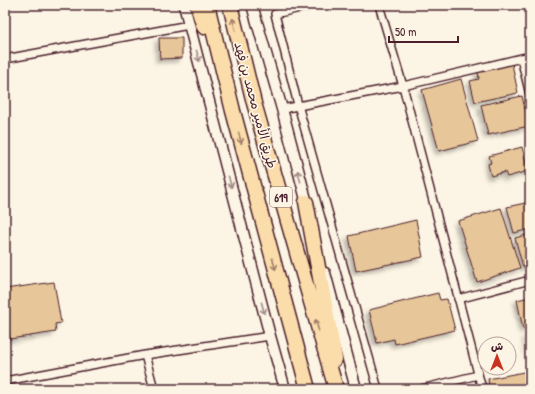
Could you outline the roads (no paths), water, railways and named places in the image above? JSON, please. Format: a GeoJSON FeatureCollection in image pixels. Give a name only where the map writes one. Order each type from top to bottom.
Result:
{"type":"FeatureCollection","features":[{"type":"Feature","properties":{"kind":"highway"},"geometry":{"type":"LineString","coordinates":[[196,5],[233,111]]}},
{"type":"Feature","properties":{"kind":"highway","name":"طريق الأمير محمد بن فهد"},"geometry":{"type":"LineString","coordinates":[[207,5],[233,111],[296,344],[306,389]]}},
{"type":"Feature","properties":{"kind":"highway","name":"طريق الأمير محمد بن فهد"},"geometry":{"type":"LineString","coordinates":[[230,5],[254,103],[336,389]]}},
{"type":"Feature","properties":{"kind":"highway"},"geometry":{"type":"LineString","coordinates":[[306,202],[341,389]]}},
{"type":"Feature","properties":{"kind":"main road"},"geometry":{"type":"LineString","coordinates":[[184,5],[285,389]]}},
{"type":"Feature","properties":{"kind":"main road"},"geometry":{"type":"LineString","coordinates":[[252,5],[282,109],[356,389]]}},
{"type":"Feature","properties":{"kind":"street"},"geometry":{"type":"LineString","coordinates":[[313,5],[275,14],[298,105],[378,389]]}},
{"type":"Feature","properties":{"kind":"street"},"geometry":{"type":"LineString","coordinates":[[379,5],[403,86],[477,371]]}},
{"type":"Feature","properties":{"kind":"street"},"geometry":{"type":"LineString","coordinates":[[5,59],[189,25]]}},
{"type":"Feature","properties":{"kind":"street"},"geometry":{"type":"LineString","coordinates":[[282,109],[403,86],[530,56]]}},
{"type":"Feature","properties":{"kind":"street"},"geometry":{"type":"LineString","coordinates":[[521,58],[530,95]]}},
{"type":"Feature","properties":{"kind":"street"},"geometry":{"type":"LineString","coordinates":[[458,299],[530,280]]}},
{"type":"Feature","properties":{"kind":"street"},"geometry":{"type":"LineString","coordinates":[[5,381],[145,355],[270,336]]}},
{"type":"Feature","properties":{"kind":"street"},"geometry":{"type":"LineString","coordinates":[[145,355],[154,389]]}},
{"type":"Feature","properties":{"kind":"street"},"geometry":{"type":"LineString","coordinates":[[421,389],[477,375]]}},
{"type":"Feature","properties":{"kind":"street"},"geometry":{"type":"LineString","coordinates":[[478,376],[482,389]]}}]}
